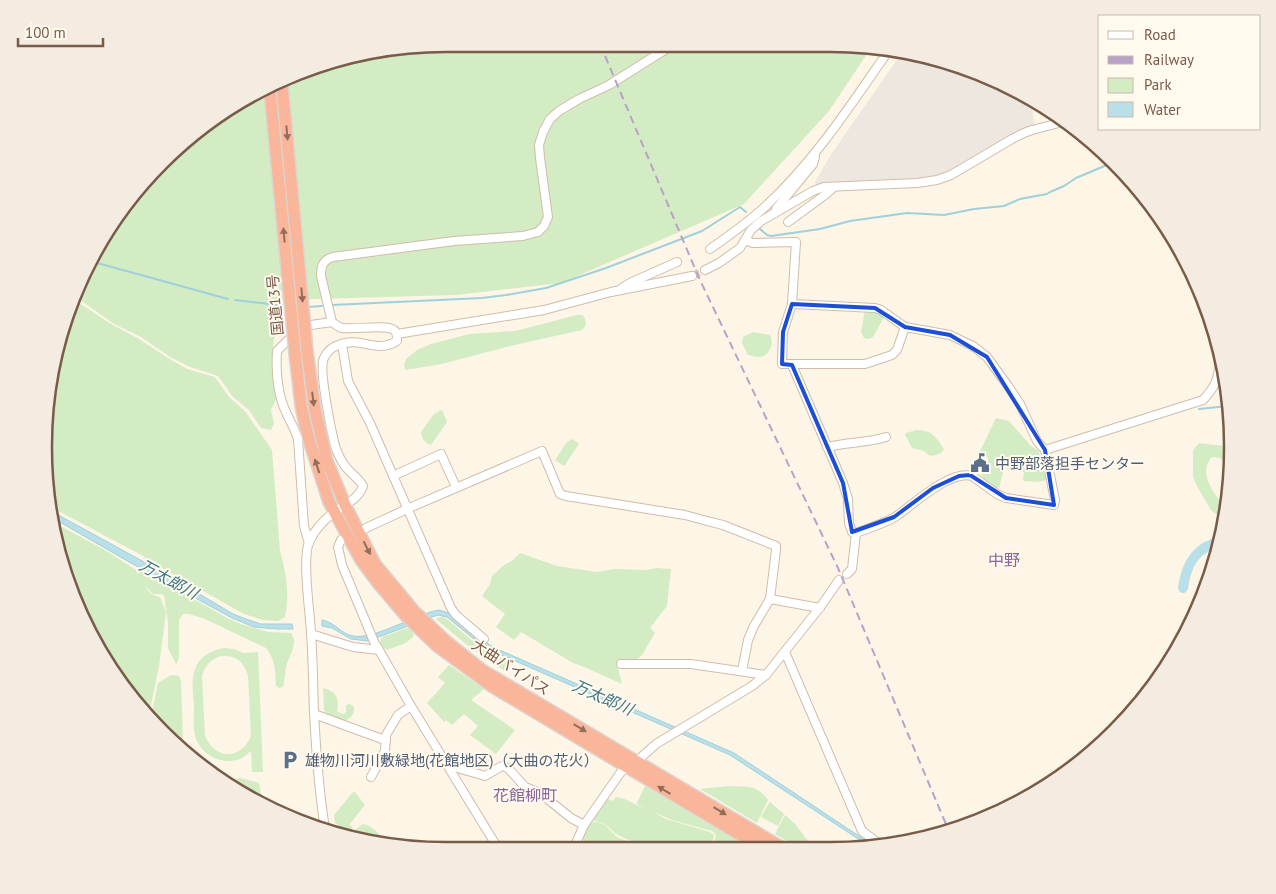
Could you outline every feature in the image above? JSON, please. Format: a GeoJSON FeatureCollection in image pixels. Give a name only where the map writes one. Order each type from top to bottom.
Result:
{"type":"FeatureCollection","features":[{"type":"Feature","properties":{"kind":"highway","name":"国道13号"},"geometry":{"type":"LineString","coordinates":[[282,89],[308,351],[317,419],[328,461],[345,505]]}},
{"type":"Feature","properties":{"kind":"highway","name":"国道13号"},"geometry":{"type":"LineString","coordinates":[[270,94],[301,405],[300,426],[312,451],[334,512]]}},
{"type":"Feature","properties":{"kind":"highway","name":"大曲バイパス"},"geometry":{"type":"LineString","coordinates":[[345,505],[375,564],[416,620]]}},
{"type":"Feature","properties":{"kind":"highway","name":"大曲バイパス"},"geometry":{"type":"LineString","coordinates":[[334,512],[361,560],[378,583],[416,620],[482,670],[754,842]]}},
{"type":"Feature","properties":{"kind":"highway","name":"大曲バイパス"},"geometry":{"type":"LineString","coordinates":[[632,764],[772,842]]}},
{"type":"Feature","properties":{"kind":"street"},"geometry":{"type":"LineString","coordinates":[[332,322],[321,276],[323,265],[327,258],[454,241],[523,236],[538,232],[544,226],[548,217],[539,145],[550,119],[559,111],[609,85],[661,52]]}},
{"type":"Feature","properties":{"kind":"street"},"geometry":{"type":"LineString","coordinates":[[710,249],[741,227],[768,204],[795,176],[816,152],[884,57]]}},
{"type":"Feature","properties":{"kind":"street"},"geometry":{"type":"LineString","coordinates":[[705,270],[740,248],[751,230],[761,221],[813,191],[834,187],[937,180],[951,175],[1024,133],[1054,123]]}},
{"type":"Feature","properties":{"kind":"street"},"geometry":{"type":"LineString","coordinates":[[775,214],[776,209],[813,164],[816,152]]}},
{"type":"Feature","properties":{"kind":"street"},"geometry":{"type":"LineString","coordinates":[[788,222],[834,187]]}},
{"type":"Feature","properties":{"kind":"street"},"geometry":{"type":"LineString","coordinates":[[745,240],[753,243],[796,242],[792,304],[784,332],[782,364],[865,364],[892,355],[897,350],[905,327]]}},
{"type":"Feature","properties":{"kind":"street"},"geometry":{"type":"LineString","coordinates":[[618,290],[677,262]]}},
{"type":"Feature","properties":{"kind":"street"},"geometry":{"type":"LineString","coordinates":[[397,334],[544,310],[618,290],[692,276]]}},
{"type":"Feature","properties":{"kind":"street"},"geometry":{"type":"LineString","coordinates":[[792,304],[875,308],[905,327],[950,335],[973,346],[987,357],[1008,386],[1020,404],[1037,441],[1046,450],[1055,500],[1054,505],[1006,498],[972,476],[959,476],[933,488],[894,517],[856,533]]}},
{"type":"Feature","properties":{"kind":"street"},"geometry":{"type":"LineString","coordinates":[[309,543],[304,526],[298,439],[300,426],[282,402],[276,367],[277,350],[288,340],[311,325],[332,322],[340,327],[352,329],[388,328],[394,330],[397,334],[397,341],[392,344],[381,347],[352,342],[342,344],[327,352],[322,364],[324,390],[337,450],[343,463],[363,486],[358,495],[334,512],[318,529],[309,543],[306,560],[314,714],[324,822]]}},
{"type":"Feature","properties":{"kind":"street"},"geometry":{"type":"LineString","coordinates":[[342,344],[348,381],[370,423],[451,608],[456,615],[484,639]]}},
{"type":"Feature","properties":{"kind":"street"},"geometry":{"type":"LineString","coordinates":[[792,365],[843,483],[848,499],[849,523],[852,532],[856,533]]}},
{"type":"Feature","properties":{"kind":"street"},"geometry":{"type":"LineString","coordinates":[[1046,450],[1203,400],[1213,390],[1218,381]]}},
{"type":"Feature","properties":{"kind":"street"},"geometry":{"type":"LineString","coordinates":[[827,447],[838,444],[866,442],[886,437]]}},
{"type":"Feature","properties":{"kind":"street"},"geometry":{"type":"LineString","coordinates":[[366,528],[542,451],[560,494],[690,516],[723,525],[776,546],[770,599],[748,640],[742,671]]}},
{"type":"Feature","properties":{"kind":"street"},"geometry":{"type":"LineString","coordinates":[[393,476],[441,454],[456,488]]}},
{"type":"Feature","properties":{"kind":"street"},"geometry":{"type":"LineString","coordinates":[[847,574],[852,569],[856,533]]}},
{"type":"Feature","properties":{"kind":"street"},"geometry":{"type":"LineString","coordinates":[[341,540],[338,548],[342,566],[377,647],[494,842]]}},
{"type":"Feature","properties":{"kind":"street"},"geometry":{"type":"LineString","coordinates":[[577,842],[584,825],[620,772],[656,744],[752,686],[766,675],[820,608],[839,580]]}},
{"type":"Feature","properties":{"kind":"street"},"geometry":{"type":"LineString","coordinates":[[770,599],[820,608]]}},
{"type":"Feature","properties":{"kind":"street"},"geometry":{"type":"LineString","coordinates":[[311,634],[353,647],[377,647]]}},
{"type":"Feature","properties":{"kind":"street"},"geometry":{"type":"LineString","coordinates":[[785,652],[862,831],[873,839]]}},
{"type":"Feature","properties":{"kind":"street"},"geometry":{"type":"LineString","coordinates":[[621,664],[690,664],[766,675]]}},
{"type":"Feature","properties":{"kind":"street"},"geometry":{"type":"LineString","coordinates":[[370,777],[386,751],[386,735],[398,715],[411,706]]}},
{"type":"Feature","properties":{"kind":"street"},"geometry":{"type":"LineString","coordinates":[[314,714],[386,740]]}},
{"type":"Feature","properties":{"kind":"street"},"geometry":{"type":"LineString","coordinates":[[447,765],[485,776],[502,766],[508,768],[525,787],[540,794],[571,818],[584,825]]}},
{"type":"Feature","properties":{"kind":"highlighted area"},"geometry":{"type":"Polygon","coordinates":[[[792,304],[875,308],[905,327],[950,335],[987,357],[1045,450],[1054,505],[1006,498],[970,475],[959,476],[933,488],[894,517],[852,532],[843,483],[792,365],[782,364],[783,332],[792,304]]]}},
{"type":"Feature","properties":{"kind":"shaded area"},"geometry":{"type":"Polygon","coordinates":[[[898,59],[956,73],[1003,93],[1032,109],[1035,126],[960,167],[937,177],[828,183],[816,186],[815,182],[832,153],[898,59]]]}},
{"type":"Feature","properties":{"kind":"green space"},"geometry":{"type":"Polygon","coordinates":[[[447,52],[829,52],[867,54],[829,111],[744,204],[561,283],[456,295],[280,300],[273,347],[272,369],[278,395],[271,410],[274,423],[271,430],[261,428],[249,410],[233,397],[218,376],[190,367],[170,357],[141,337],[114,324],[81,301],[105,250],[150,187],[187,150],[228,119],[273,93],[320,73],[370,60],[421,53],[447,52]]]}},
{"type":"Feature","properties":{"kind":"green space"},"geometry":{"type":"Polygon","coordinates":[[[80,304],[187,369],[215,377],[229,397],[245,411],[272,450],[280,551],[287,584],[285,617],[278,621],[263,620],[244,614],[143,556],[58,511],[53,473],[53,421],[60,370],[73,320],[80,304]]]}},
{"type":"Feature","properties":{"kind":"green space"},"geometry":{"type":"Polygon","coordinates":[[[865,310],[881,311],[884,317],[873,337],[868,339],[864,338],[861,332],[865,310]]]}},
{"type":"Feature","properties":{"kind":"green space"},"geometry":{"type":"Polygon","coordinates":[[[583,315],[585,320],[586,325],[582,330],[442,364],[405,370],[406,359],[417,350],[431,344],[469,334],[515,331],[583,315]]]}},
{"type":"Feature","properties":{"kind":"green space"},"geometry":{"type":"Polygon","coordinates":[[[753,332],[770,335],[772,342],[770,350],[761,357],[748,355],[742,343],[743,337],[753,332]]]}},
{"type":"Feature","properties":{"kind":"green space"},"geometry":{"type":"Polygon","coordinates":[[[441,410],[447,422],[431,445],[424,440],[421,432],[434,414],[441,410]]]}},
{"type":"Feature","properties":{"kind":"green space"},"geometry":{"type":"Polygon","coordinates":[[[996,418],[1009,421],[1032,447],[1038,450],[1042,459],[1046,480],[1038,482],[1024,481],[1024,472],[1004,468],[999,488],[995,488],[990,486],[981,475],[989,459],[979,453],[996,418]]]}},
{"type":"Feature","properties":{"kind":"green space"},"geometry":{"type":"Polygon","coordinates":[[[916,430],[926,431],[933,435],[944,449],[943,451],[930,456],[924,451],[912,448],[905,435],[916,430]]]}},
{"type":"Feature","properties":{"kind":"green space"},"geometry":{"type":"Polygon","coordinates":[[[572,439],[579,444],[564,466],[555,460],[567,442],[572,439]]]}},
{"type":"Feature","properties":{"kind":"green space"},"geometry":{"type":"Polygon","coordinates":[[[1199,443],[1224,446],[1224,460],[1215,457],[1211,458],[1206,470],[1208,482],[1220,500],[1217,515],[1211,510],[1193,477],[1193,450],[1199,443]]]}},
{"type":"Feature","properties":{"kind":"green space"},"geometry":{"type":"Polygon","coordinates":[[[61,526],[103,549],[136,570],[139,576],[140,570],[144,571],[229,619],[268,632],[291,633],[294,641],[293,650],[286,667],[283,687],[279,688],[276,686],[273,662],[266,648],[205,619],[183,614],[179,620],[179,657],[176,664],[168,648],[168,623],[164,596],[162,594],[153,594],[145,586],[151,593],[155,596],[160,597],[166,612],[159,666],[151,708],[119,666],[93,621],[73,574],[61,526]]]}},
{"type":"Feature","properties":{"kind":"green space"},"geometry":{"type":"Polygon","coordinates":[[[520,553],[557,566],[597,572],[614,569],[671,569],[667,606],[650,628],[655,633],[642,655],[636,660],[620,662],[618,668],[622,684],[573,663],[521,632],[514,640],[496,627],[505,614],[482,596],[490,584],[492,576],[520,553]]]}},
{"type":"Feature","properties":{"kind":"green space"},"geometry":{"type":"Polygon","coordinates":[[[443,617],[475,643],[512,663],[505,671],[466,644],[437,620],[437,618],[443,617]]]}},
{"type":"Feature","properties":{"kind":"green space"},"geometry":{"type":"Polygon","coordinates":[[[407,628],[414,635],[409,641],[387,650],[383,647],[380,642],[382,637],[407,628]]]}},
{"type":"Feature","properties":{"kind":"green space"},"geometry":{"type":"Polygon","coordinates":[[[220,649],[235,649],[243,653],[258,652],[263,772],[252,772],[251,751],[242,758],[228,761],[221,760],[207,754],[195,736],[193,678],[195,668],[203,657],[220,649]],[[221,656],[206,666],[202,676],[205,736],[209,744],[215,749],[221,753],[228,754],[241,750],[251,736],[248,676],[239,660],[221,656]]]}},
{"type":"Feature","properties":{"kind":"green space"},"geometry":{"type":"Polygon","coordinates":[[[449,665],[484,689],[471,700],[515,730],[496,754],[470,735],[478,726],[464,714],[452,725],[446,720],[444,722],[427,703],[445,683],[438,677],[449,665]]]}},
{"type":"Feature","properties":{"kind":"green space"},"geometry":{"type":"Polygon","coordinates":[[[171,675],[179,676],[181,681],[183,740],[153,710],[158,683],[171,675]]]}},
{"type":"Feature","properties":{"kind":"green space"},"geometry":{"type":"Polygon","coordinates":[[[323,688],[334,693],[338,702],[337,711],[340,713],[344,714],[346,712],[346,705],[350,704],[354,707],[354,712],[350,718],[344,721],[327,715],[324,710],[323,688]]]}},
{"type":"Feature","properties":{"kind":"green space"},"geometry":{"type":"Polygon","coordinates":[[[241,778],[259,783],[261,795],[250,789],[234,779],[241,778]]]}},
{"type":"Feature","properties":{"kind":"green space"},"geometry":{"type":"Polygon","coordinates":[[[645,786],[740,842],[715,842],[716,835],[712,831],[675,821],[653,812],[666,819],[710,832],[714,835],[713,842],[633,842],[616,834],[605,824],[592,821],[591,818],[607,799],[613,801],[616,797],[638,805],[637,803],[645,786]]]}},
{"type":"Feature","properties":{"kind":"green space"},"geometry":{"type":"Polygon","coordinates":[[[729,786],[755,789],[760,791],[768,800],[757,823],[700,789],[729,786]]]}},
{"type":"Feature","properties":{"kind":"green space"},"geometry":{"type":"Polygon","coordinates":[[[354,791],[365,805],[349,825],[353,827],[351,830],[335,823],[334,815],[354,791]]]}},
{"type":"Feature","properties":{"kind":"green space"},"geometry":{"type":"Polygon","coordinates":[[[770,802],[784,814],[778,826],[761,817],[770,802]]]}},
{"type":"Feature","properties":{"kind":"green space"},"geometry":{"type":"Polygon","coordinates":[[[785,815],[795,824],[809,842],[789,842],[775,834],[785,815]]]}},
{"type":"Feature","properties":{"kind":"green space"},"geometry":{"type":"Polygon","coordinates":[[[590,822],[598,822],[605,825],[617,837],[629,842],[585,842],[583,834],[590,822]]]}},
{"type":"Feature","properties":{"kind":"green space"},"geometry":{"type":"Polygon","coordinates":[[[363,824],[375,830],[380,836],[370,834],[354,830],[363,824]]]}},
{"type":"Feature","properties":{"kind":"water"},"geometry":{"type":"Polygon","coordinates":[[[59,515],[166,574],[233,614],[261,624],[292,624],[293,629],[254,627],[232,618],[60,522],[59,515]]]}},
{"type":"Feature","properties":{"kind":"water"},"geometry":{"type":"Polygon","coordinates":[[[439,610],[449,613],[475,636],[495,648],[734,753],[865,840],[860,840],[730,755],[497,653],[480,644],[447,617],[438,615],[368,641],[351,639],[332,628],[322,626],[322,620],[327,621],[349,635],[362,636],[384,631],[429,612],[439,610]]]}},
{"type":"Feature","properties":{"kind":"waterway"},"geometry":{"type":"LineString","coordinates":[[760,229],[771,236],[820,229],[850,221],[907,213],[944,215],[1004,206],[1020,199],[1047,194],[1076,178],[1105,166]]}},
{"type":"Feature","properties":{"kind":"waterway"},"geometry":{"type":"LineString","coordinates":[[332,305],[482,298],[546,288],[606,268],[702,231],[740,207],[746,212]]}},
{"type":"Feature","properties":{"kind":"waterway"},"geometry":{"type":"LineString","coordinates":[[98,264],[228,299]]}},
{"type":"Feature","properties":{"kind":"waterway"},"geometry":{"type":"LineString","coordinates":[[235,300],[287,306]]}},
{"type":"Feature","properties":{"kind":"waterway"},"geometry":{"type":"LineString","coordinates":[[307,307],[322,306]]}},
{"type":"Feature","properties":{"kind":"waterway"},"geometry":{"type":"LineString","coordinates":[[1199,409],[1221,407]]}},
{"type":"Feature","properties":{"kind":"waterway","name":"万太郎川"},"geometry":{"type":"LineString","coordinates":[[1183,588],[1184,580],[1193,558],[1211,544]]}},
{"type":"Feature","properties":{"kind":"tunnel"},"geometry":{"type":"LineString","coordinates":[[692,276],[705,270]]}},
{"type":"Feature","properties":{"kind":"railway"},"geometry":{"type":"LineString","coordinates":[[603,52],[699,278],[838,568],[946,824]]}},
{"type":"Feature","properties":{"kind":"place","name":"中野部落担手センター"},"geometry":{"type":"Point","coordinates":[980,463]}},
{"type":"Feature","properties":{"kind":"place","name":"雄物川河川敷緑地(花館地区)（大曲の花火）"},"geometry":{"type":"Point","coordinates":[290,760]}},
{"type":"Feature","properties":{"kind":"district","name":"中野"},"geometry":{"type":"Point","coordinates":[1004,560]}},
{"type":"Feature","properties":{"kind":"district","name":"花館柳町"},"geometry":{"type":"Point","coordinates":[525,795]}}]}
